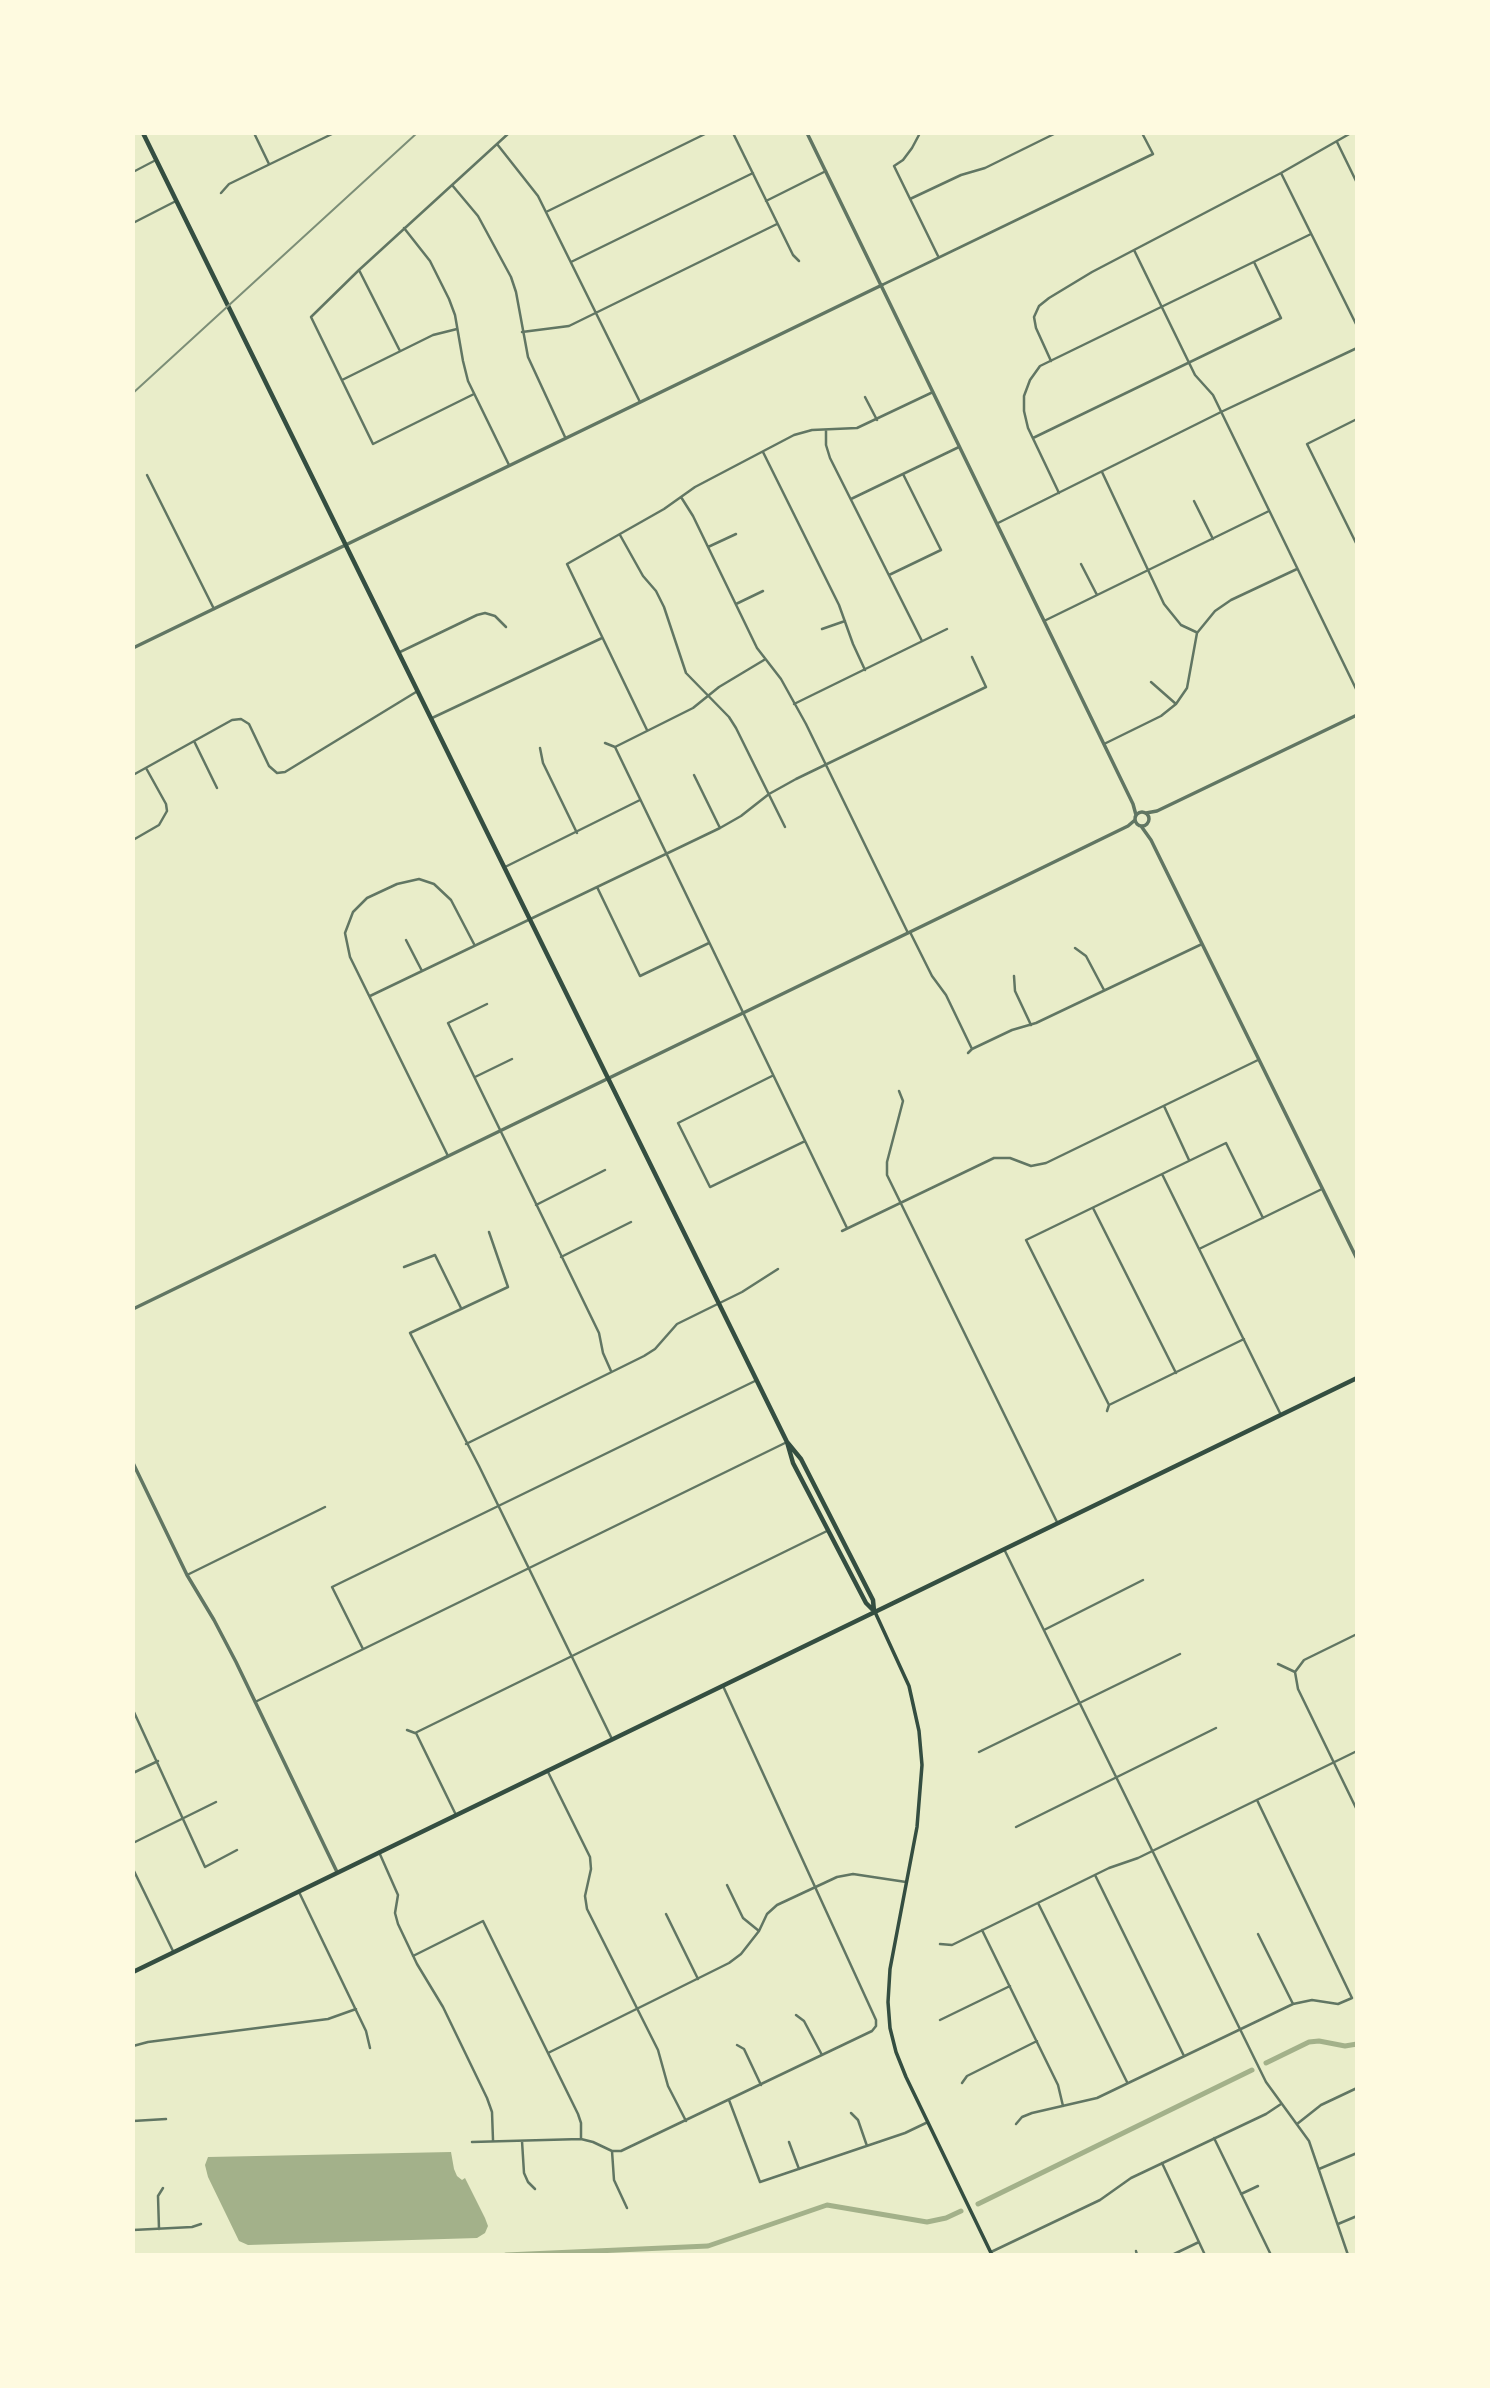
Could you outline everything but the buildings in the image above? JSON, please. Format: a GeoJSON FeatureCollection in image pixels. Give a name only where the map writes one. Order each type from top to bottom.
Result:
{"type":"FeatureCollection","features":[{"type":"Feature","properties":{"kind":"main road"},"geometry":{"type":"LineString","coordinates":[[143,133],[419,690],[721,1311],[787,1442],[806,1470],[873,1600],[874,1611],[909,1686],[919,1731],[922,1765],[917,1827],[890,1969],[890,2028],[896,2052],[991,2254]]}},
{"type":"Feature","properties":{"kind":"main road"},"geometry":{"type":"LineString","coordinates":[[133,1972],[1280,1413],[1357,1378]]}},
{"type":"Feature","properties":{"kind":"main road"},"geometry":{"type":"LineString","coordinates":[[787,1442],[793,1463],[866,1603],[874,1611]]}},
{"type":"Feature","properties":{"kind":"street"},"geometry":{"type":"LineString","coordinates":[[254,133],[269,164]]}},
{"type":"Feature","properties":{"kind":"street"},"geometry":{"type":"LineString","coordinates":[[221,192],[229,184],[334,133]]}},
{"type":"Feature","properties":{"kind":"street"},"geometry":{"type":"LineString","coordinates":[[474,394],[373,444],[311,317],[509,133]]}},
{"type":"Feature","properties":{"kind":"street"},"geometry":{"type":"LineString","coordinates":[[546,212],[707,133]]}},
{"type":"Feature","properties":{"kind":"street"},"geometry":{"type":"LineString","coordinates":[[733,133],[777,224],[799,261]]}},
{"type":"Feature","properties":{"kind":"street"},"geometry":{"type":"LineString","coordinates":[[807,133],[1139,820],[1357,1259]]}},
{"type":"Feature","properties":{"kind":"street"},"geometry":{"type":"LineString","coordinates":[[920,133],[903,160],[894,166],[939,257]]}},
{"type":"Feature","properties":{"kind":"street"},"geometry":{"type":"LineString","coordinates":[[910,199],[961,175],[985,168],[1056,133]]}},
{"type":"Feature","properties":{"kind":"street"},"geometry":{"type":"LineString","coordinates":[[133,649],[1153,154],[1143,133]]}},
{"type":"Feature","properties":{"kind":"street"},"geometry":{"type":"LineString","coordinates":[[1051,361],[1034,317],[1040,306],[1049,298],[1351,133]]}},
{"type":"Feature","properties":{"kind":"street"},"geometry":{"type":"LineString","coordinates":[[1336,142],[1357,183]]}},
{"type":"Feature","properties":{"kind":"street"},"geometry":{"type":"LineString","coordinates":[[497,144],[528,181],[546,212],[640,402]]}},
{"type":"Feature","properties":{"kind":"street"},"geometry":{"type":"LineString","coordinates":[[766,201],[825,171]]}},
{"type":"Feature","properties":{"kind":"street"},"geometry":{"type":"LineString","coordinates":[[571,262],[753,173]]}},
{"type":"Feature","properties":{"kind":"street"},"geometry":{"type":"LineString","coordinates":[[1281,173],[1357,326]]}},
{"type":"Feature","properties":{"kind":"street"},"geometry":{"type":"LineString","coordinates":[[452,185],[478,216],[511,277],[527,357],[566,438]]}},
{"type":"Feature","properties":{"kind":"street"},"geometry":{"type":"LineString","coordinates":[[133,223],[176,201]]}},
{"type":"Feature","properties":{"kind":"street"},"geometry":{"type":"LineString","coordinates":[[522,331],[569,326],[777,224]]}},
{"type":"Feature","properties":{"kind":"street"},"geometry":{"type":"LineString","coordinates":[[404,228],[430,261],[449,299],[458,329],[463,361],[474,394],[509,465]]}},
{"type":"Feature","properties":{"kind":"street"},"geometry":{"type":"LineString","coordinates":[[1059,493],[1033,438],[1024,411],[1024,396],[1030,380],[1040,366],[1311,234]]}},
{"type":"Feature","properties":{"kind":"street"},"geometry":{"type":"LineString","coordinates":[[1134,250],[1195,375],[1213,395],[1357,691]]}},
{"type":"Feature","properties":{"kind":"street"},"geometry":{"type":"LineString","coordinates":[[1033,438],[1281,318],[1254,262]]}},
{"type":"Feature","properties":{"kind":"street"},"geometry":{"type":"LineString","coordinates":[[359,270],[400,351]]}},
{"type":"Feature","properties":{"kind":"street"},"geometry":{"type":"LineString","coordinates":[[342,380],[443,331],[458,329]]}},
{"type":"Feature","properties":{"kind":"street"},"geometry":{"type":"LineString","coordinates":[[996,523],[1357,348]]}},
{"type":"Feature","properties":{"kind":"street"},"geometry":{"type":"LineString","coordinates":[[647,730],[567,564],[621,535],[695,487],[802,432],[857,428],[877,421],[933,392]]}},
{"type":"Feature","properties":{"kind":"street"},"geometry":{"type":"LineString","coordinates":[[865,397],[877,421]]}},
{"type":"Feature","properties":{"kind":"street"},"geometry":{"type":"LineString","coordinates":[[1357,419],[1307,444],[1357,545]]}},
{"type":"Feature","properties":{"kind":"street"},"geometry":{"type":"LineString","coordinates":[[825,431],[830,458],[922,641]]}},
{"type":"Feature","properties":{"kind":"street"},"geometry":{"type":"LineString","coordinates":[[851,499],[959,447]]}},
{"type":"Feature","properties":{"kind":"street"},"geometry":{"type":"LineString","coordinates":[[763,452],[839,605],[864,670]]}},
{"type":"Feature","properties":{"kind":"street"},"geometry":{"type":"LineString","coordinates":[[1102,472],[1172,617],[1197,633]]}},
{"type":"Feature","properties":{"kind":"street"},"geometry":{"type":"LineString","coordinates":[[889,575],[941,550],[903,474]]}},
{"type":"Feature","properties":{"kind":"street"},"geometry":{"type":"LineString","coordinates":[[148,475],[214,609]]}},
{"type":"Feature","properties":{"kind":"street"},"geometry":{"type":"LineString","coordinates":[[681,497],[764,660],[774,669],[826,765],[932,976],[946,995],[970,1051],[1202,944]]}},
{"type":"Feature","properties":{"kind":"street"},"geometry":{"type":"LineString","coordinates":[[1194,501],[1213,539]]}},
{"type":"Feature","properties":{"kind":"street"},"geometry":{"type":"LineString","coordinates":[[1044,621],[1269,511]]}},
{"type":"Feature","properties":{"kind":"street"},"geometry":{"type":"LineString","coordinates":[[708,547],[736,534]]}},
{"type":"Feature","properties":{"kind":"street"},"geometry":{"type":"LineString","coordinates":[[621,535],[643,576],[656,591],[664,607],[686,673],[729,717],[785,827]]}},
{"type":"Feature","properties":{"kind":"street"},"geometry":{"type":"LineString","coordinates":[[1081,564],[1097,595]]}},
{"type":"Feature","properties":{"kind":"street"},"geometry":{"type":"LineString","coordinates":[[1104,744],[1161,716],[1176,704],[1187,688],[1197,633],[1215,611],[1231,600],[1297,569]]}},
{"type":"Feature","properties":{"kind":"street"},"geometry":{"type":"LineString","coordinates":[[736,604],[764,591]]}},
{"type":"Feature","properties":{"kind":"street"},"geometry":{"type":"LineString","coordinates":[[400,652],[485,613],[495,616],[506,627]]}},
{"type":"Feature","properties":{"kind":"street"},"geometry":{"type":"LineString","coordinates":[[822,629],[845,621]]}},
{"type":"Feature","properties":{"kind":"street"},"geometry":{"type":"LineString","coordinates":[[794,704],[947,629]]}},
{"type":"Feature","properties":{"kind":"street"},"geometry":{"type":"LineString","coordinates":[[432,718],[602,638]]}},
{"type":"Feature","properties":{"kind":"street"},"geometry":{"type":"LineString","coordinates":[[370,996],[720,828],[741,816],[769,794],[986,687],[972,657]]}},
{"type":"Feature","properties":{"kind":"street"},"geometry":{"type":"LineString","coordinates":[[615,747],[693,708],[707,696],[764,660]]}},
{"type":"Feature","properties":{"kind":"street"},"geometry":{"type":"LineString","coordinates":[[1151,682],[1176,704]]}},
{"type":"Feature","properties":{"kind":"street"},"geometry":{"type":"LineString","coordinates":[[133,775],[232,720],[242,719],[249,724],[269,766],[278,773],[285,772],[419,690]]}},
{"type":"Feature","properties":{"kind":"street"},"geometry":{"type":"LineString","coordinates":[[1139,820],[1146,813],[1157,811],[1357,715]]}},
{"type":"Feature","properties":{"kind":"street"},"geometry":{"type":"LineString","coordinates":[[194,741],[216,788]]}},
{"type":"Feature","properties":{"kind":"street"},"geometry":{"type":"LineString","coordinates":[[605,743],[615,747],[847,1228]]}},
{"type":"Feature","properties":{"kind":"street"},"geometry":{"type":"LineString","coordinates":[[540,748],[543,763],[577,833]]}},
{"type":"Feature","properties":{"kind":"street"},"geometry":{"type":"LineString","coordinates":[[133,841],[159,825],[165,819],[167,811],[166,804],[146,768]]}},
{"type":"Feature","properties":{"kind":"street"},"geometry":{"type":"LineString","coordinates":[[694,775],[720,828]]}},
{"type":"Feature","properties":{"kind":"street"},"geometry":{"type":"LineString","coordinates":[[505,867],[640,800]]}},
{"type":"Feature","properties":{"kind":"street"},"geometry":{"type":"LineString","coordinates":[[133,1309],[1128,825],[1149,819],[1157,811]]}},
{"type":"Feature","properties":{"kind":"street"},"geometry":{"type":"LineString","coordinates":[[1146,813],[1149,819]]}},
{"type":"Feature","properties":{"kind":"street"},"geometry":{"type":"LineString","coordinates":[[448,1156],[346,945],[345,933],[358,905],[367,898],[397,884],[419,879],[434,884],[451,900],[474,946]]}},
{"type":"Feature","properties":{"kind":"street"},"geometry":{"type":"LineString","coordinates":[[596,887],[640,976],[709,943]]}},
{"type":"Feature","properties":{"kind":"street"},"geometry":{"type":"LineString","coordinates":[[406,940],[422,971]]}},
{"type":"Feature","properties":{"kind":"street"},"geometry":{"type":"LineString","coordinates":[[1075,948],[1086,956],[1104,990]]}},
{"type":"Feature","properties":{"kind":"street"},"geometry":{"type":"LineString","coordinates":[[1014,976],[1015,990],[1031,1025]]}},
{"type":"Feature","properties":{"kind":"street"},"geometry":{"type":"LineString","coordinates":[[487,1004],[448,1023],[599,1333],[603,1353],[611,1371]]}},
{"type":"Feature","properties":{"kind":"street"},"geometry":{"type":"LineString","coordinates":[[475,1077],[512,1059]]}},
{"type":"Feature","properties":{"kind":"street"},"geometry":{"type":"LineString","coordinates":[[842,1231],[994,1158],[1010,1158],[1031,1167],[1046,1163],[1259,1060]]}},
{"type":"Feature","properties":{"kind":"street"},"geometry":{"type":"LineString","coordinates":[[773,1075],[678,1123],[710,1188],[805,1141]]}},
{"type":"Feature","properties":{"kind":"street"},"geometry":{"type":"LineString","coordinates":[[899,1091],[903,1101],[886,1168],[1057,1522]]}},
{"type":"Feature","properties":{"kind":"street"},"geometry":{"type":"LineString","coordinates":[[1164,1106],[1189,1160]]}},
{"type":"Feature","properties":{"kind":"street"},"geometry":{"type":"LineString","coordinates":[[1107,1411],[1109,1405],[1026,1240],[1226,1143],[1263,1218]]}},
{"type":"Feature","properties":{"kind":"street"},"geometry":{"type":"LineString","coordinates":[[536,1205],[606,1170]]}},
{"type":"Feature","properties":{"kind":"street"},"geometry":{"type":"LineString","coordinates":[[1162,1174],[1280,1413]]}},
{"type":"Feature","properties":{"kind":"street"},"geometry":{"type":"LineString","coordinates":[[1199,1249],[1322,1189]]}},
{"type":"Feature","properties":{"kind":"street"},"geometry":{"type":"LineString","coordinates":[[1093,1208],[1176,1373]]}},
{"type":"Feature","properties":{"kind":"street"},"geometry":{"type":"LineString","coordinates":[[561,1257],[631,1222]]}},
{"type":"Feature","properties":{"kind":"street"},"geometry":{"type":"LineString","coordinates":[[489,1232],[508,1287],[410,1333],[612,1739]]}},
{"type":"Feature","properties":{"kind":"street"},"geometry":{"type":"LineString","coordinates":[[404,1267],[435,1255],[461,1308]]}},
{"type":"Feature","properties":{"kind":"street"},"geometry":{"type":"LineString","coordinates":[[466,1444],[644,1356],[655,1349],[677,1324],[719,1304],[778,1269]]}},
{"type":"Feature","properties":{"kind":"street"},"geometry":{"type":"LineString","coordinates":[[1109,1405],[1244,1339]]}},
{"type":"Feature","properties":{"kind":"street"},"geometry":{"type":"LineString","coordinates":[[363,1649],[332,1587],[757,1380]]}},
{"type":"Feature","properties":{"kind":"street"},"geometry":{"type":"LineString","coordinates":[[255,1702],[787,1442]]}},
{"type":"Feature","properties":{"kind":"street"},"geometry":{"type":"LineString","coordinates":[[133,1464],[187,1575],[214,1620],[337,1872]]}},
{"type":"Feature","properties":{"kind":"street"},"geometry":{"type":"LineString","coordinates":[[187,1575],[325,1507]]}},
{"type":"Feature","properties":{"kind":"street"},"geometry":{"type":"LineString","coordinates":[[415,1733],[829,1530]]}},
{"type":"Feature","properties":{"kind":"street"},"geometry":{"type":"LineString","coordinates":[[1004,1548],[1266,2082],[1309,2141],[1348,2255]]}},
{"type":"Feature","properties":{"kind":"street"},"geometry":{"type":"LineString","coordinates":[[1044,1630],[1143,1580]]}},
{"type":"Feature","properties":{"kind":"street"},"geometry":{"type":"LineString","coordinates":[[1357,1634],[1304,1660],[1295,1672],[1298,1689],[1357,1810]]}},
{"type":"Feature","properties":{"kind":"street"},"geometry":{"type":"LineString","coordinates":[[979,1752],[1180,1654]]}},
{"type":"Feature","properties":{"kind":"street"},"geometry":{"type":"LineString","coordinates":[[1278,1664],[1295,1672]]}},
{"type":"Feature","properties":{"kind":"street"},"geometry":{"type":"LineString","coordinates":[[472,2142],[581,2140],[593,2142],[612,2151],[631,2148],[872,2031],[876,2026],[876,2020],[722,1685]]}},
{"type":"Feature","properties":{"kind":"street"},"geometry":{"type":"LineString","coordinates":[[133,1710],[205,1867],[237,1850]]}},
{"type":"Feature","properties":{"kind":"street"},"geometry":{"type":"LineString","coordinates":[[1016,1827],[1216,1728]]}},
{"type":"Feature","properties":{"kind":"street"},"geometry":{"type":"LineString","coordinates":[[407,1730],[415,1733],[456,1815]]}},
{"type":"Feature","properties":{"kind":"street"},"geometry":{"type":"LineString","coordinates":[[940,1944],[951,1945],[1095,1875],[1153,1851],[1357,1751]]}},
{"type":"Feature","properties":{"kind":"street"},"geometry":{"type":"LineString","coordinates":[[133,1773],[158,1761]]}},
{"type":"Feature","properties":{"kind":"street"},"geometry":{"type":"LineString","coordinates":[[547,1770],[590,1857],[587,1909],[658,2050],[668,2086],[686,2122]]}},
{"type":"Feature","properties":{"kind":"street"},"geometry":{"type":"LineString","coordinates":[[1016,2123],[1032,2113],[1097,2098],[1293,2004],[1312,2000],[1338,2004],[1352,1998],[1257,1800]]}},
{"type":"Feature","properties":{"kind":"street"},"geometry":{"type":"LineString","coordinates":[[133,1843],[216,1802]]}},
{"type":"Feature","properties":{"kind":"street"},"geometry":{"type":"LineString","coordinates":[[379,1852],[398,1895],[395,1913],[398,1924],[443,2007],[487,2098],[492,2112],[494,2141]]}},
{"type":"Feature","properties":{"kind":"street"},"geometry":{"type":"LineString","coordinates":[[133,1869],[174,1952]]}},
{"type":"Feature","properties":{"kind":"street"},"geometry":{"type":"LineString","coordinates":[[548,2053],[729,1963],[741,1954],[759,1931],[767,1914],[777,1905],[837,1877],[853,1874],[906,1882]]}},
{"type":"Feature","properties":{"kind":"street"},"geometry":{"type":"LineString","coordinates":[[1095,1875],[1184,2056]]}},
{"type":"Feature","properties":{"kind":"street"},"geometry":{"type":"LineString","coordinates":[[727,1885],[743,1918],[759,1931]]}},
{"type":"Feature","properties":{"kind":"street"},"geometry":{"type":"LineString","coordinates":[[299,1891],[366,2031],[370,2048]]}},
{"type":"Feature","properties":{"kind":"street"},"geometry":{"type":"LineString","coordinates":[[1038,1903],[1128,2083]]}},
{"type":"Feature","properties":{"kind":"street"},"geometry":{"type":"LineString","coordinates":[[666,1914],[698,1979]]}},
{"type":"Feature","properties":{"kind":"street"},"geometry":{"type":"LineString","coordinates":[[413,1956],[484,1921],[578,2114],[581,2140]]}},
{"type":"Feature","properties":{"kind":"street"},"geometry":{"type":"LineString","coordinates":[[982,1930],[1058,2085],[1063,2106]]}},
{"type":"Feature","properties":{"kind":"street"},"geometry":{"type":"LineString","coordinates":[[1258,1934],[1293,2004]]}},
{"type":"Feature","properties":{"kind":"street"},"geometry":{"type":"LineString","coordinates":[[940,2020],[1010,1986]]}},
{"type":"Feature","properties":{"kind":"street"},"geometry":{"type":"LineString","coordinates":[[133,2046],[328,2019],[356,2009]]}},
{"type":"Feature","properties":{"kind":"street"},"geometry":{"type":"LineString","coordinates":[[796,2015],[804,2021],[822,2055]]}},
{"type":"Feature","properties":{"kind":"street"},"geometry":{"type":"LineString","coordinates":[[962,2083],[967,2077],[1037,2041]]}},
{"type":"Feature","properties":{"kind":"street"},"geometry":{"type":"LineString","coordinates":[[737,2045],[744,2049],[761,2085]]}},
{"type":"Feature","properties":{"kind":"street"},"geometry":{"type":"LineString","coordinates":[[1297,2124],[1321,2105],[1357,2088]]}},
{"type":"Feature","properties":{"kind":"street"},"geometry":{"type":"LineString","coordinates":[[729,2100],[760,2182],[928,2122]]}},
{"type":"Feature","properties":{"kind":"street"},"geometry":{"type":"LineString","coordinates":[[991,2254],[1100,2200],[1131,2178],[1266,2114],[1281,2104]]}},
{"type":"Feature","properties":{"kind":"street"},"geometry":{"type":"LineString","coordinates":[[850,2113],[858,2120],[867,2146]]}},
{"type":"Feature","properties":{"kind":"street"},"geometry":{"type":"LineString","coordinates":[[133,2121],[166,2119]]}},
{"type":"Feature","properties":{"kind":"street"},"geometry":{"type":"LineString","coordinates":[[1214,2138],[1271,2255]]}},
{"type":"Feature","properties":{"kind":"street"},"geometry":{"type":"LineString","coordinates":[[522,2141],[524,2173],[535,2189]]}},
{"type":"Feature","properties":{"kind":"street"},"geometry":{"type":"LineString","coordinates":[[789,2142],[799,2169]]}},
{"type":"Feature","properties":{"kind":"street"},"geometry":{"type":"LineString","coordinates":[[612,2151],[614,2180],[627,2208]]}},
{"type":"Feature","properties":{"kind":"street"},"geometry":{"type":"LineString","coordinates":[[1319,2169],[1357,2153]]}},
{"type":"Feature","properties":{"kind":"street"},"geometry":{"type":"LineString","coordinates":[[1162,2163],[1205,2255]]}},
{"type":"Feature","properties":{"kind":"street"},"geometry":{"type":"LineString","coordinates":[[1241,2194],[1258,2186]]}},
{"type":"Feature","properties":{"kind":"street"},"geometry":{"type":"LineString","coordinates":[[159,2229],[158,2196],[163,2188]]}},
{"type":"Feature","properties":{"kind":"street"},"geometry":{"type":"LineString","coordinates":[[1338,2224],[1357,2216]]}},
{"type":"Feature","properties":{"kind":"street"},"geometry":{"type":"LineString","coordinates":[[133,2230],[192,2227],[201,2224]]}},
{"type":"Feature","properties":{"kind":"street"},"geometry":{"type":"LineString","coordinates":[[1172,2255],[1199,2242]]}},
{"type":"Feature","properties":{"kind":"street"},"geometry":{"type":"LineString","coordinates":[[827,2255],[852,2255]]}},
{"type":"Feature","properties":{"kind":"lane"},"geometry":{"type":"LineString","coordinates":[[133,172],[156,160]]}},
{"type":"Feature","properties":{"kind":"shaded area"},"geometry":{"type":"Polygon","coordinates":[[[451,2152],[457,2176],[462,2180],[465,2178],[488,2226],[485,2233],[477,2238],[248,2245],[239,2241],[208,2177],[205,2165],[208,2157],[451,2152]]]}},
{"type":"Feature","properties":{"kind":"waterway"},"geometry":{"type":"LineString","coordinates":[[1266,2063],[1309,2042],[1345,2046],[1357,2044]]}},
{"type":"Feature","properties":{"kind":"waterway"},"geometry":{"type":"LineString","coordinates":[[978,2204],[1252,2070]]}},
{"type":"Feature","properties":{"kind":"waterway"},"geometry":{"type":"LineString","coordinates":[[506,2255],[708,2246],[827,2205],[927,2222],[961,2211]]}},
{"type":"Feature","properties":{"kind":"railway"},"geometry":{"type":"LineString","coordinates":[[133,393],[417,133]]}}]}
